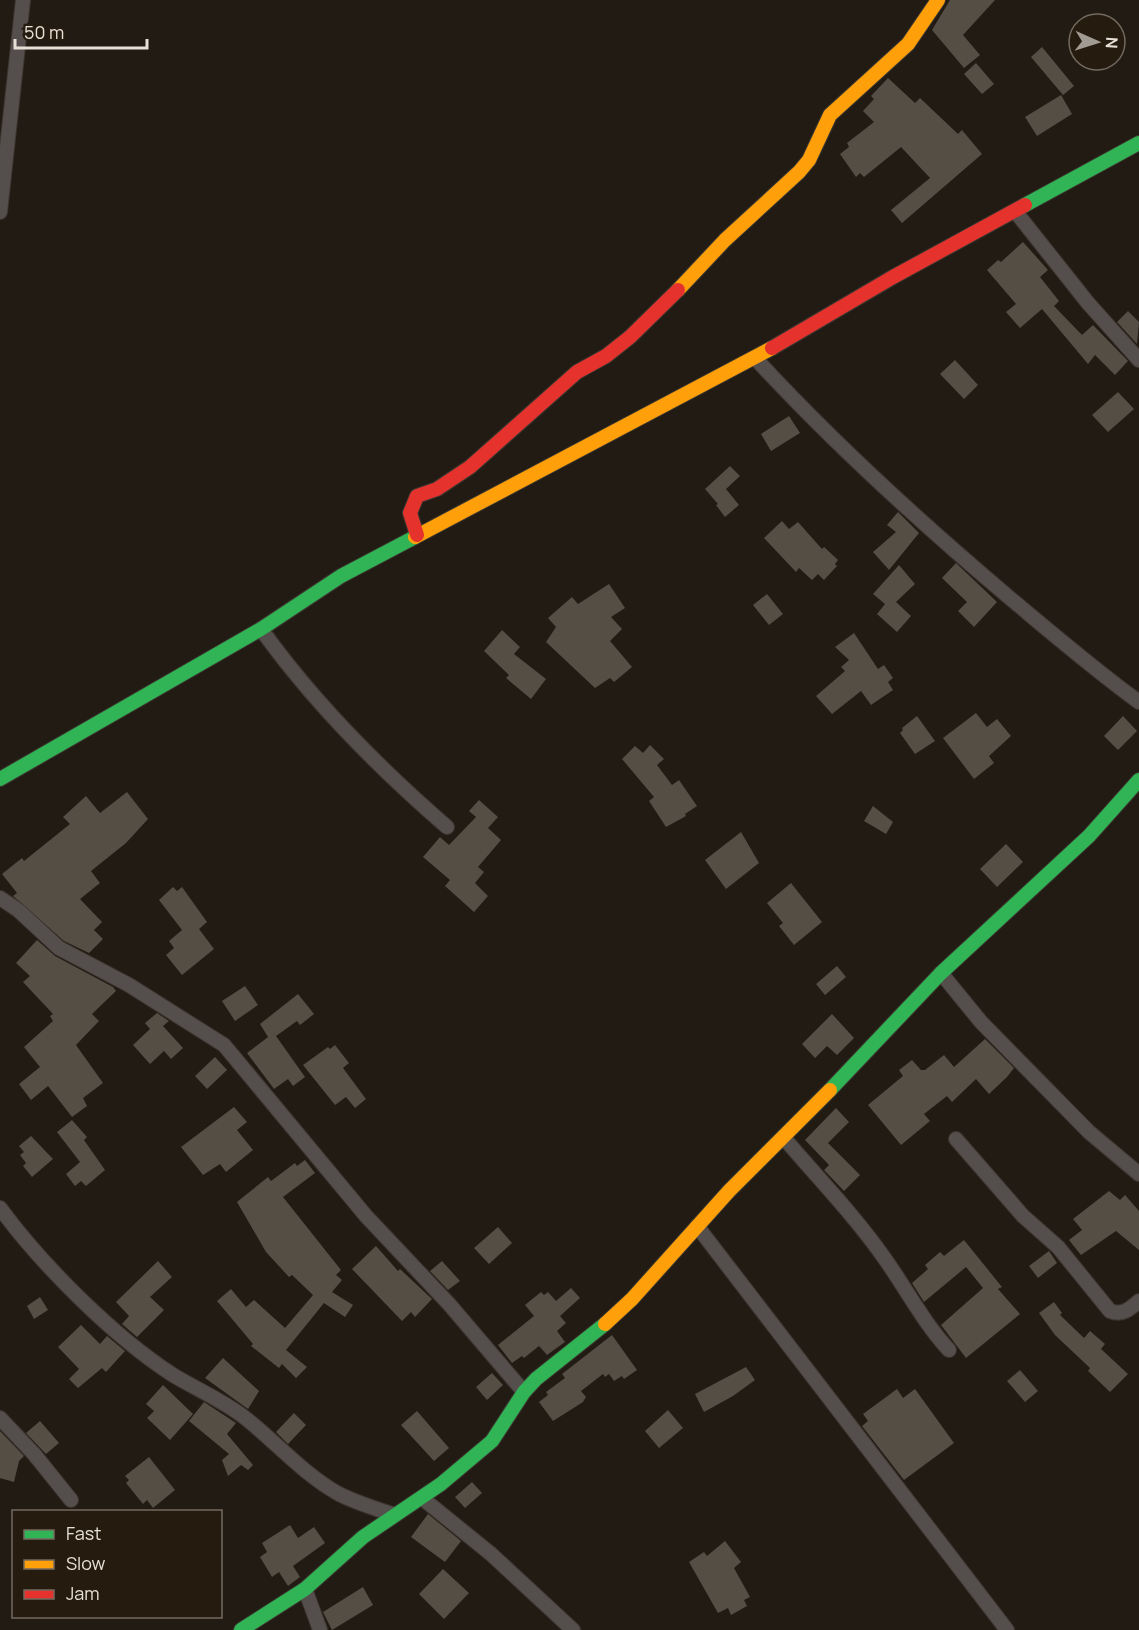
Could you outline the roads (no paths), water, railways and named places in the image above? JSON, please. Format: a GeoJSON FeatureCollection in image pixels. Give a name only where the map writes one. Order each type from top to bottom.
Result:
{"type":"FeatureCollection","features":[{"type":"Feature","properties":{"kind":"street"},"geometry":{"type":"LineString","coordinates":[[0,212],[23,0]]}},
{"type":"Feature","properties":{"kind":"street"},"geometry":{"type":"LineString","coordinates":[[417,535],[410,513],[417,496],[442,486],[470,467],[577,372],[606,356],[646,322],[725,240],[799,172],[809,160],[830,115],[873,73],[908,44],[938,0]]}},
{"type":"Feature","properties":{"kind":"street"},"geometry":{"type":"LineString","coordinates":[[0,779],[261,629],[341,576],[755,358],[893,277],[1139,143]]}},
{"type":"Feature","properties":{"kind":"street"},"geometry":{"type":"LineString","coordinates":[[1015,211],[1088,303],[1139,360]]}},
{"type":"Feature","properties":{"kind":"street"},"geometry":{"type":"LineString","coordinates":[[755,358],[850,456],[937,537],[1105,677],[1139,702]]}},
{"type":"Feature","properties":{"kind":"street"},"geometry":{"type":"LineString","coordinates":[[261,629],[286,663],[347,731],[396,782],[447,828]]}},
{"type":"Feature","properties":{"kind":"street"},"geometry":{"type":"LineString","coordinates":[[241,1630],[305,1589],[363,1537],[422,1498],[492,1440],[524,1392],[632,1299],[697,1226],[941,973],[1089,836],[1139,780]]}},
{"type":"Feature","properties":{"kind":"street"},"geometry":{"type":"LineString","coordinates":[[0,898],[18,910],[59,948],[121,980],[224,1045],[366,1216],[449,1304],[524,1392]]}},
{"type":"Feature","properties":{"kind":"street"},"geometry":{"type":"LineString","coordinates":[[941,973],[981,1022],[1080,1124],[1139,1174]]}},
{"type":"Feature","properties":{"kind":"street"},"geometry":{"type":"LineString","coordinates":[[784,1138],[867,1234],[931,1331],[949,1350]]}},
{"type":"Feature","properties":{"kind":"street"},"geometry":{"type":"LineString","coordinates":[[956,1139],[1023,1216],[1058,1247],[1110,1311],[1117,1314],[1125,1312],[1139,1301]]}},
{"type":"Feature","properties":{"kind":"street"},"geometry":{"type":"LineString","coordinates":[[0,1208],[23,1240],[70,1287],[172,1374],[242,1415],[318,1480],[340,1494],[395,1515]]}},
{"type":"Feature","properties":{"kind":"street"},"geometry":{"type":"LineString","coordinates":[[697,1226],[1007,1630]]}},
{"type":"Feature","properties":{"kind":"street"},"geometry":{"type":"LineString","coordinates":[[0,1418],[34,1454],[71,1500]]}},
{"type":"Feature","properties":{"kind":"street"},"geometry":{"type":"LineString","coordinates":[[422,1498],[491,1554],[573,1630]]}},
{"type":"Feature","properties":{"kind":"street"},"geometry":{"type":"LineString","coordinates":[[305,1589],[320,1630]]}}]}
